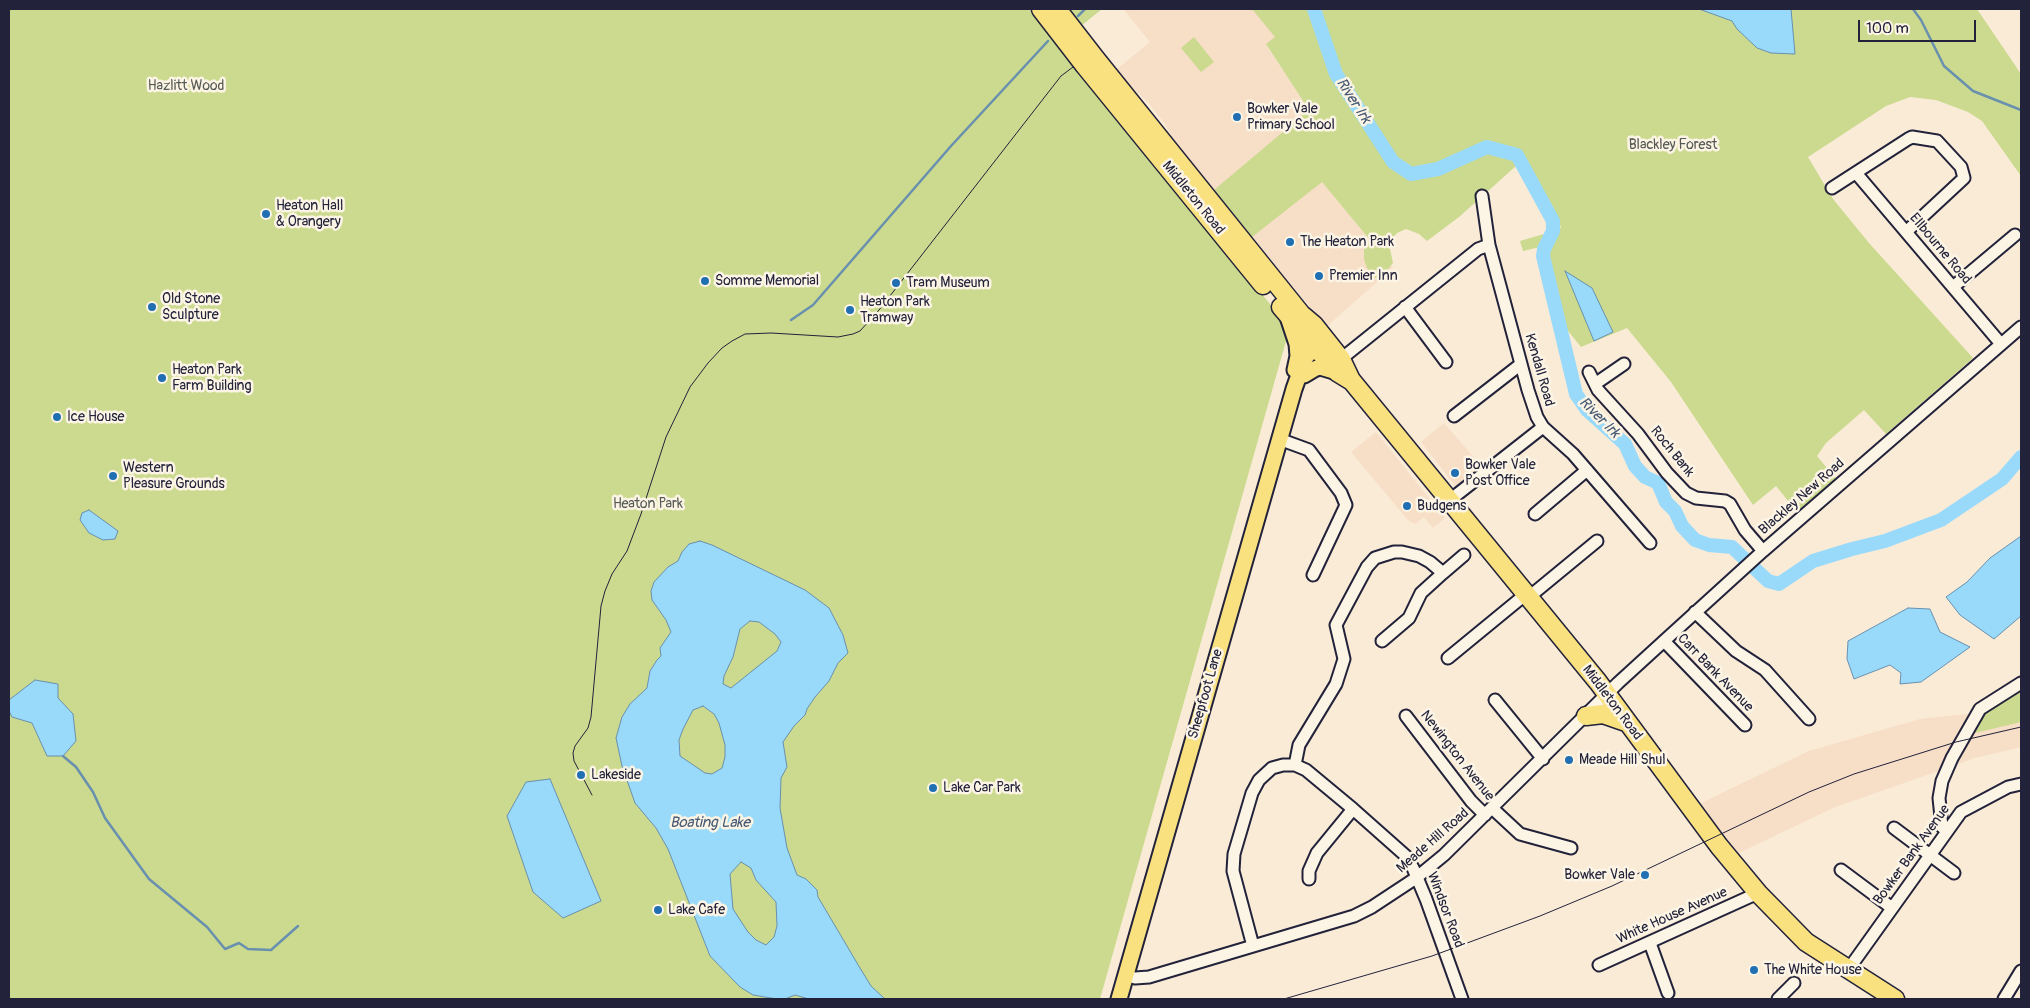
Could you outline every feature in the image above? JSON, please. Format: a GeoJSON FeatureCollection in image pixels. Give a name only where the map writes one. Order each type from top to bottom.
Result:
{"type":"FeatureCollection","features":[{"type":"Feature","properties":{"kind":"highway","name":"Middleton Road"},"geometry":{"type":"LineString","coordinates":[[1041,9],[1085,66],[1305,324],[1528,596],[1606,695],[1719,846],[1758,894],[1806,942],[1895,999]]}},
{"type":"Feature","properties":{"kind":"highway","name":"Middleton Road"},"geometry":{"type":"LineString","coordinates":[[1057,9],[1245,253]]}},
{"type":"Feature","properties":{"kind":"highway"},"geometry":{"type":"LineString","coordinates":[[1586,716],[1603,714],[1626,722]]}},
{"type":"Feature","properties":{"kind":"main road","name":"Sheepfoot Lane"},"geometry":{"type":"LineString","coordinates":[[1294,313],[1293,329],[1298,352],[1294,389]]}},
{"type":"Feature","properties":{"kind":"main road","name":"Sheepfoot Lane"},"geometry":{"type":"LineString","coordinates":[[1119,999],[1294,389],[1305,358],[1311,351],[1336,362]]}},
{"type":"Feature","properties":{"kind":"main road","name":"Sheepfoot Lane"},"geometry":{"type":"LineString","coordinates":[[1294,389],[1314,359],[1336,362]]}},
{"type":"Feature","properties":{"kind":"main road"},"geometry":{"type":"LineString","coordinates":[[1304,375],[1314,369],[1336,362]]}},
{"type":"Feature","properties":{"kind":"street"},"geometry":{"type":"LineString","coordinates":[[1832,188],[1908,138],[1937,141],[1961,166],[1964,174],[1962,182],[1907,231]]}},
{"type":"Feature","properties":{"kind":"street","name":"Ellbourne Road"},"geometry":{"type":"LineString","coordinates":[[1856,173],[2001,344]]}},
{"type":"Feature","properties":{"kind":"street","name":"Kendall Road"},"geometry":{"type":"LineString","coordinates":[[1482,196],[1489,245],[1533,408],[1543,427],[1573,454],[1650,542]]}},
{"type":"Feature","properties":{"kind":"street"},"geometry":{"type":"LineString","coordinates":[[1953,287],[2014,235]]}},
{"type":"Feature","properties":{"kind":"street"},"geometry":{"type":"LineString","coordinates":[[1336,362],[1478,249],[1489,245]]}},
{"type":"Feature","properties":{"kind":"street"},"geometry":{"type":"LineString","coordinates":[[1405,307],[1446,362]]}},
{"type":"Feature","properties":{"kind":"street","name":"Blackley New Road"},"geometry":{"type":"LineString","coordinates":[[1606,695],[1759,555],[2021,326]]}},
{"type":"Feature","properties":{"kind":"street"},"geometry":{"type":"LineString","coordinates":[[1454,416],[1521,364]]}},
{"type":"Feature","properties":{"kind":"street"},"geometry":{"type":"LineString","coordinates":[[1595,384],[1624,364]]}},
{"type":"Feature","properties":{"kind":"street","name":"Roch Bank"},"geometry":{"type":"LineString","coordinates":[[1589,372],[1598,390],[1638,434],[1667,473],[1686,493],[1696,498],[1725,501],[1730,504],[1759,555]]}},
{"type":"Feature","properties":{"kind":"street"},"geometry":{"type":"LineString","coordinates":[[1450,500],[1543,427]]}},
{"type":"Feature","properties":{"kind":"street"},"geometry":{"type":"LineString","coordinates":[[1279,439],[1309,450],[1341,493],[1346,505],[1313,575]]}},
{"type":"Feature","properties":{"kind":"street"},"geometry":{"type":"LineString","coordinates":[[1535,514],[1587,470]]}},
{"type":"Feature","properties":{"kind":"street"},"geometry":{"type":"LineString","coordinates":[[1448,658],[1597,541]]}},
{"type":"Feature","properties":{"kind":"street"},"geometry":{"type":"LineString","coordinates":[[1254,946],[1233,871],[1234,854],[1252,793],[1258,780],[1272,768],[1283,765],[1295,765],[1299,745],[1336,684],[1344,659],[1336,625],[1367,567],[1375,558],[1384,554],[1402,552],[1425,559],[1443,573]]}},
{"type":"Feature","properties":{"kind":"street"},"geometry":{"type":"LineString","coordinates":[[1382,641],[1408,618],[1421,593],[1464,555]]}},
{"type":"Feature","properties":{"kind":"street"},"geometry":{"type":"LineString","coordinates":[[1695,612],[1736,651],[1765,670],[1809,719]]}},
{"type":"Feature","properties":{"kind":"street","name":"Carr Bank Avenue"},"geometry":{"type":"LineString","coordinates":[[1664,641],[1745,725]]}},
{"type":"Feature","properties":{"kind":"street"},"geometry":{"type":"LineString","coordinates":[[1947,830],[1942,827],[1939,798],[1942,781],[1952,758],[1980,709],[2021,683]]}},
{"type":"Feature","properties":{"kind":"street","name":"Meade Hill Road"},"geometry":{"type":"LineString","coordinates":[[1126,976],[1134,978],[1149,977],[1354,916],[1372,908],[1416,878],[1444,855],[1606,695]]}},
{"type":"Feature","properties":{"kind":"street"},"geometry":{"type":"LineString","coordinates":[[1495,700],[1543,759]]}},
{"type":"Feature","properties":{"kind":"street","name":"Newington Avenue"},"geometry":{"type":"LineString","coordinates":[[1406,716],[1471,801],[1520,834],[1571,848]]}},
{"type":"Feature","properties":{"kind":"street","name":"Windsor Road"},"geometry":{"type":"LineString","coordinates":[[1295,765],[1306,770],[1401,851],[1413,868],[1426,899],[1462,999]]}},
{"type":"Feature","properties":{"kind":"street","name":"Bowker Bank Avenue"},"geometry":{"type":"LineString","coordinates":[[1848,970],[1961,812],[2008,787],[2021,784]]}},
{"type":"Feature","properties":{"kind":"street"},"geometry":{"type":"LineString","coordinates":[[1309,879],[1309,871],[1317,853],[1353,809]]}},
{"type":"Feature","properties":{"kind":"street"},"geometry":{"type":"LineString","coordinates":[[1894,828],[1954,873]]}},
{"type":"Feature","properties":{"kind":"street"},"geometry":{"type":"LineString","coordinates":[[1840,870],[1892,908]]}},
{"type":"Feature","properties":{"kind":"street","name":"White House Avenue"},"geometry":{"type":"LineString","coordinates":[[1599,965],[1758,894]]}},
{"type":"Feature","properties":{"kind":"street"},"geometry":{"type":"LineString","coordinates":[[1650,943],[1668,993]]}},
{"type":"Feature","properties":{"kind":"street"},"geometry":{"type":"LineString","coordinates":[[2004,999],[2021,971]]}},
{"type":"Feature","properties":{"kind":"street"},"geometry":{"type":"LineString","coordinates":[[1778,999],[1794,983]]}},
{"type":"Feature","properties":{"kind":"shaded area","name":"Bowker Vale Primary School"},"geometry":{"type":"Polygon","coordinates":[[[1123,9],[1312,9],[1266,45],[1342,159],[1322,182],[1393,268],[1326,327],[1173,139],[1165,124],[1147,101],[1131,87],[1117,69],[1150,42],[1123,9]]]}},
{"type":"Feature","properties":{"kind":"shaded area"},"geometry":{"type":"Polygon","coordinates":[[[1444,423],[1483,468],[1457,488],[1421,442],[1444,423]]]}},
{"type":"Feature","properties":{"kind":"shaded area"},"geometry":{"type":"Polygon","coordinates":[[[1376,432],[1445,518],[1433,528],[1424,517],[1415,524],[1408,520],[1351,452],[1376,432]]]}},
{"type":"Feature","properties":{"kind":"shaded area"},"geometry":{"type":"Polygon","coordinates":[[[2021,704],[2021,747],[1975,758],[1833,808],[1739,853],[1699,804],[1809,751],[1920,719],[1986,712],[2021,704]]]}},
{"type":"Feature","properties":{"kind":"green space","name":"Heaton Park"},"geometry":{"type":"Polygon","coordinates":[[[9,9],[1029,9],[1270,304],[1280,317],[1288,334],[1100,999],[9,999],[9,9]]]}},
{"type":"Feature","properties":{"kind":"green space"},"geometry":{"type":"Polygon","coordinates":[[[1068,9],[1102,9],[1081,26],[1068,9]]]}},
{"type":"Feature","properties":{"kind":"green space","name":"Blackley Forest"},"geometry":{"type":"Polygon","coordinates":[[[1252,9],[1977,9],[2021,74],[2021,176],[1982,121],[1968,112],[1936,100],[1910,97],[1886,106],[1808,157],[1833,199],[1869,243],[1973,358],[1886,434],[1864,410],[1826,443],[1817,456],[1837,480],[1797,512],[1776,486],[1753,505],[1671,382],[1627,328],[1581,347],[1564,326],[1547,252],[1561,227],[1525,158],[1459,217],[1427,241],[1419,234],[1406,229],[1397,233],[1391,240],[1390,249],[1393,263],[1383,275],[1375,278],[1367,268],[1364,259],[1364,249],[1370,240],[1322,182],[1252,237],[1214,190],[1309,110],[1266,44],[1275,37],[1252,9]]]}},
{"type":"Feature","properties":{"kind":"green space"},"geometry":{"type":"Polygon","coordinates":[[[1194,37],[1214,62],[1201,72],[1181,48],[1194,37]]]}},
{"type":"Feature","properties":{"kind":"green space"},"geometry":{"type":"Polygon","coordinates":[[[1544,234],[1540,247],[1523,251],[1520,241],[1544,234]]]}},
{"type":"Feature","properties":{"kind":"green space"},"geometry":{"type":"Polygon","coordinates":[[[2021,688],[2021,722],[1975,733],[1986,712],[2021,688]]]}},
{"type":"Feature","properties":{"kind":"water"},"geometry":{"type":"Polygon","coordinates":[[[1699,9],[1791,9],[1795,54],[1771,53],[1757,48],[1737,29],[1732,21],[1699,9]]]}},
{"type":"Feature","properties":{"kind":"water"},"geometry":{"type":"Polygon","coordinates":[[[1565,271],[1592,288],[1613,332],[1594,341],[1565,271]]]}},
{"type":"Feature","properties":{"kind":"water"},"geometry":{"type":"Polygon","coordinates":[[[89,510],[118,531],[115,539],[103,540],[89,533],[80,520],[82,513],[89,510]]]}},
{"type":"Feature","properties":{"kind":"water"},"geometry":{"type":"Polygon","coordinates":[[[2021,536],[2021,616],[1994,639],[1960,615],[1946,597],[1967,582],[1990,558],[2021,536]]]}},
{"type":"Feature","properties":{"kind":"water","name":"Boating Lake"},"geometry":{"type":"Polygon","coordinates":[[[700,541],[712,545],[805,590],[829,608],[843,635],[848,653],[838,663],[829,681],[815,697],[805,715],[794,726],[783,742],[787,767],[781,778],[780,808],[787,848],[797,875],[806,879],[817,890],[818,897],[871,986],[885,999],[809,999],[795,995],[785,999],[777,999],[753,995],[740,987],[710,956],[668,849],[656,828],[635,803],[622,766],[616,738],[622,717],[630,704],[647,688],[650,671],[661,656],[660,648],[671,632],[666,620],[652,600],[651,591],[654,582],[668,567],[678,561],[682,552],[689,544],[700,541]],[[750,621],[740,629],[733,657],[724,676],[723,684],[731,688],[777,651],[781,642],[775,634],[759,622],[750,621]],[[703,706],[693,710],[679,740],[680,756],[705,773],[712,774],[722,768],[725,757],[725,745],[719,723],[714,714],[703,706]],[[741,862],[730,874],[733,909],[748,932],[756,940],[766,945],[774,937],[777,926],[776,902],[756,880],[751,868],[741,862]]]}},
{"type":"Feature","properties":{"kind":"water"},"geometry":{"type":"Polygon","coordinates":[[[1908,608],[1930,609],[1940,632],[1970,647],[1921,682],[1900,684],[1901,673],[1890,665],[1854,679],[1847,659],[1848,641],[1908,608]]]}},
{"type":"Feature","properties":{"kind":"water"},"geometry":{"type":"Polygon","coordinates":[[[35,680],[58,684],[58,698],[73,714],[76,741],[63,756],[47,756],[32,723],[12,717],[9,711],[9,700],[35,680]]]}},
{"type":"Feature","properties":{"kind":"water"},"geometry":{"type":"Polygon","coordinates":[[[550,779],[601,901],[563,918],[533,892],[507,816],[526,782],[550,779]]]}},
{"type":"Feature","properties":{"kind":"waterway"},"geometry":{"type":"LineString","coordinates":[[1078,16],[1085,9]]}},
{"type":"Feature","properties":{"kind":"waterway","name":"River Irk"},"geometry":{"type":"LineString","coordinates":[[1314,9],[1336,74],[1393,162],[1411,174],[1438,169],[1487,147],[1517,155],[1553,221],[1553,231],[1544,249],[1543,256],[1576,394],[1587,410],[1625,444],[1635,466],[1645,477],[1658,483],[1666,502],[1675,511],[1682,526],[1695,540],[1709,545],[1732,547],[1768,581],[1779,584],[1813,561],[1885,541],[1941,520],[2002,479],[2021,457]]}},
{"type":"Feature","properties":{"kind":"waterway"},"geometry":{"type":"LineString","coordinates":[[1913,9],[1921,20],[1944,66],[1973,91],[2021,110]]}},
{"type":"Feature","properties":{"kind":"waterway"},"geometry":{"type":"LineString","coordinates":[[791,320],[813,305],[951,146],[1048,41]]}},
{"type":"Feature","properties":{"kind":"waterway"},"geometry":{"type":"LineString","coordinates":[[63,756],[76,767],[93,792],[105,818],[149,879],[207,927],[225,949],[239,943],[248,949],[271,950],[298,926]]}},
{"type":"Feature","properties":{"kind":"tram line"},"geometry":{"type":"LineString","coordinates":[[592,795],[574,761],[573,753],[575,746],[588,728],[591,717],[601,606],[612,574],[627,551],[666,437],[690,387],[722,348],[745,334],[771,333],[838,337],[860,331],[879,310],[1061,76],[1073,67]]}},
{"type":"Feature","properties":{"kind":"tram line"},"geometry":{"type":"LineString","coordinates":[[1284,999],[1432,956],[1540,916],[1612,886],[1809,792],[1854,774],[1956,742],[2021,727]]}},
{"type":"Feature","properties":{"kind":"place","name":"Bowker Vale Primary School"},"geometry":{"type":"Point","coordinates":[1237,117]}},
{"type":"Feature","properties":{"kind":"place","name":"Heaton Hall & Orangery"},"geometry":{"type":"Point","coordinates":[266,214]}},
{"type":"Feature","properties":{"kind":"place","name":"The Heaton Park"},"geometry":{"type":"Point","coordinates":[1290,242]}},
{"type":"Feature","properties":{"kind":"place","name":"Premier Inn"},"geometry":{"type":"Point","coordinates":[1319,276]}},
{"type":"Feature","properties":{"kind":"place","name":"Somme Memorial"},"geometry":{"type":"Point","coordinates":[705,281]}},
{"type":"Feature","properties":{"kind":"place","name":"Tram Museum"},"geometry":{"type":"Point","coordinates":[896,283]}},
{"type":"Feature","properties":{"kind":"place","name":"Old Stone Sculpture"},"geometry":{"type":"Point","coordinates":[152,307]}},
{"type":"Feature","properties":{"kind":"place","name":"Heaton Park Tramway"},"geometry":{"type":"Point","coordinates":[850,310]}},
{"type":"Feature","properties":{"kind":"place","name":"Heaton Park Farm Building"},"geometry":{"type":"Point","coordinates":[162,378]}},
{"type":"Feature","properties":{"kind":"place","name":"Ice House"},"geometry":{"type":"Point","coordinates":[57,417]}},
{"type":"Feature","properties":{"kind":"place","name":"Bowker Vale Post Office"},"geometry":{"type":"Point","coordinates":[1455,473]}},
{"type":"Feature","properties":{"kind":"place","name":"Western Pleasure Grounds"},"geometry":{"type":"Point","coordinates":[113,476]}},
{"type":"Feature","properties":{"kind":"place","name":"Budgens"},"geometry":{"type":"Point","coordinates":[1407,506]}},
{"type":"Feature","properties":{"kind":"place","name":"Meade Hill Shul"},"geometry":{"type":"Point","coordinates":[1569,760]}},
{"type":"Feature","properties":{"kind":"place","name":"Lakeside"},"geometry":{"type":"Point","coordinates":[581,775]}},
{"type":"Feature","properties":{"kind":"place","name":"Lake Car Park"},"geometry":{"type":"Point","coordinates":[933,788]}},
{"type":"Feature","properties":{"kind":"place","name":"Bowker Vale"},"geometry":{"type":"Point","coordinates":[1645,875]}},
{"type":"Feature","properties":{"kind":"place","name":"Lake Cafe"},"geometry":{"type":"Point","coordinates":[658,910]}},
{"type":"Feature","properties":{"kind":"place","name":"The White House"},"geometry":{"type":"Point","coordinates":[1754,970]}},
{"type":"Feature","properties":{"kind":"park label","name":"Hazlitt Wood"},"geometry":{"type":"Point","coordinates":[186,86]}}]}
